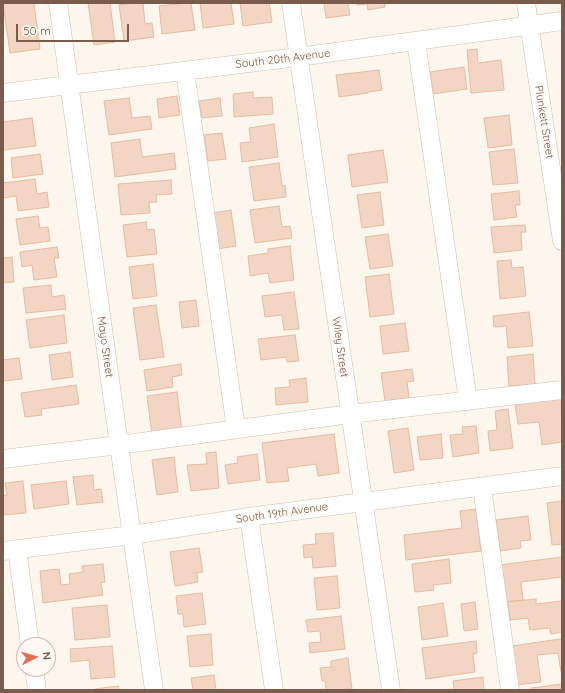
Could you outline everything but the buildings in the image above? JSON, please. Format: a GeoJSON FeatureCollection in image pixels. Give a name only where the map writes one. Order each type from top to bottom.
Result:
{"type":"FeatureCollection","features":[{"type":"Feature","properties":{"kind":"street","name":"Mayo Street"},"geometry":{"type":"LineString","coordinates":[[58,3],[154,690]]}},
{"type":"Feature","properties":{"kind":"street","name":"Wiley Street"},"geometry":{"type":"LineString","coordinates":[[291,3],[391,690]]}},
{"type":"Feature","properties":{"kind":"street","name":"Plunkett Street"},"geometry":{"type":"LineString","coordinates":[[526,3],[562,241]]}},
{"type":"Feature","properties":{"kind":"street","name":"South 20th Avenue"},"geometry":{"type":"LineString","coordinates":[[3,93],[298,57],[562,21]]}},
{"type":"Feature","properties":{"kind":"street"},"geometry":{"type":"LineString","coordinates":[[416,41],[468,401]]}},
{"type":"Feature","properties":{"kind":"street"},"geometry":{"type":"LineString","coordinates":[[184,71],[236,428]]}},
{"type":"Feature","properties":{"kind":"street"},"geometry":{"type":"LineString","coordinates":[[4,455],[119,445],[236,428],[562,390]]}},
{"type":"Feature","properties":{"kind":"street","name":"South 19th Avenue"},"geometry":{"type":"LineString","coordinates":[[10,550],[562,476]]}},
{"type":"Feature","properties":{"kind":"street"},"geometry":{"type":"LineString","coordinates":[[482,487],[510,690]]}},
{"type":"Feature","properties":{"kind":"street"},"geometry":{"type":"LineString","coordinates":[[249,517],[274,690]]}},
{"type":"Feature","properties":{"kind":"street"},"geometry":{"type":"LineString","coordinates":[[10,550],[28,637]]}},
{"type":"Feature","properties":{"kind":"street"},"geometry":{"type":"LineString","coordinates":[[35,677],[37,690]]}}]}
